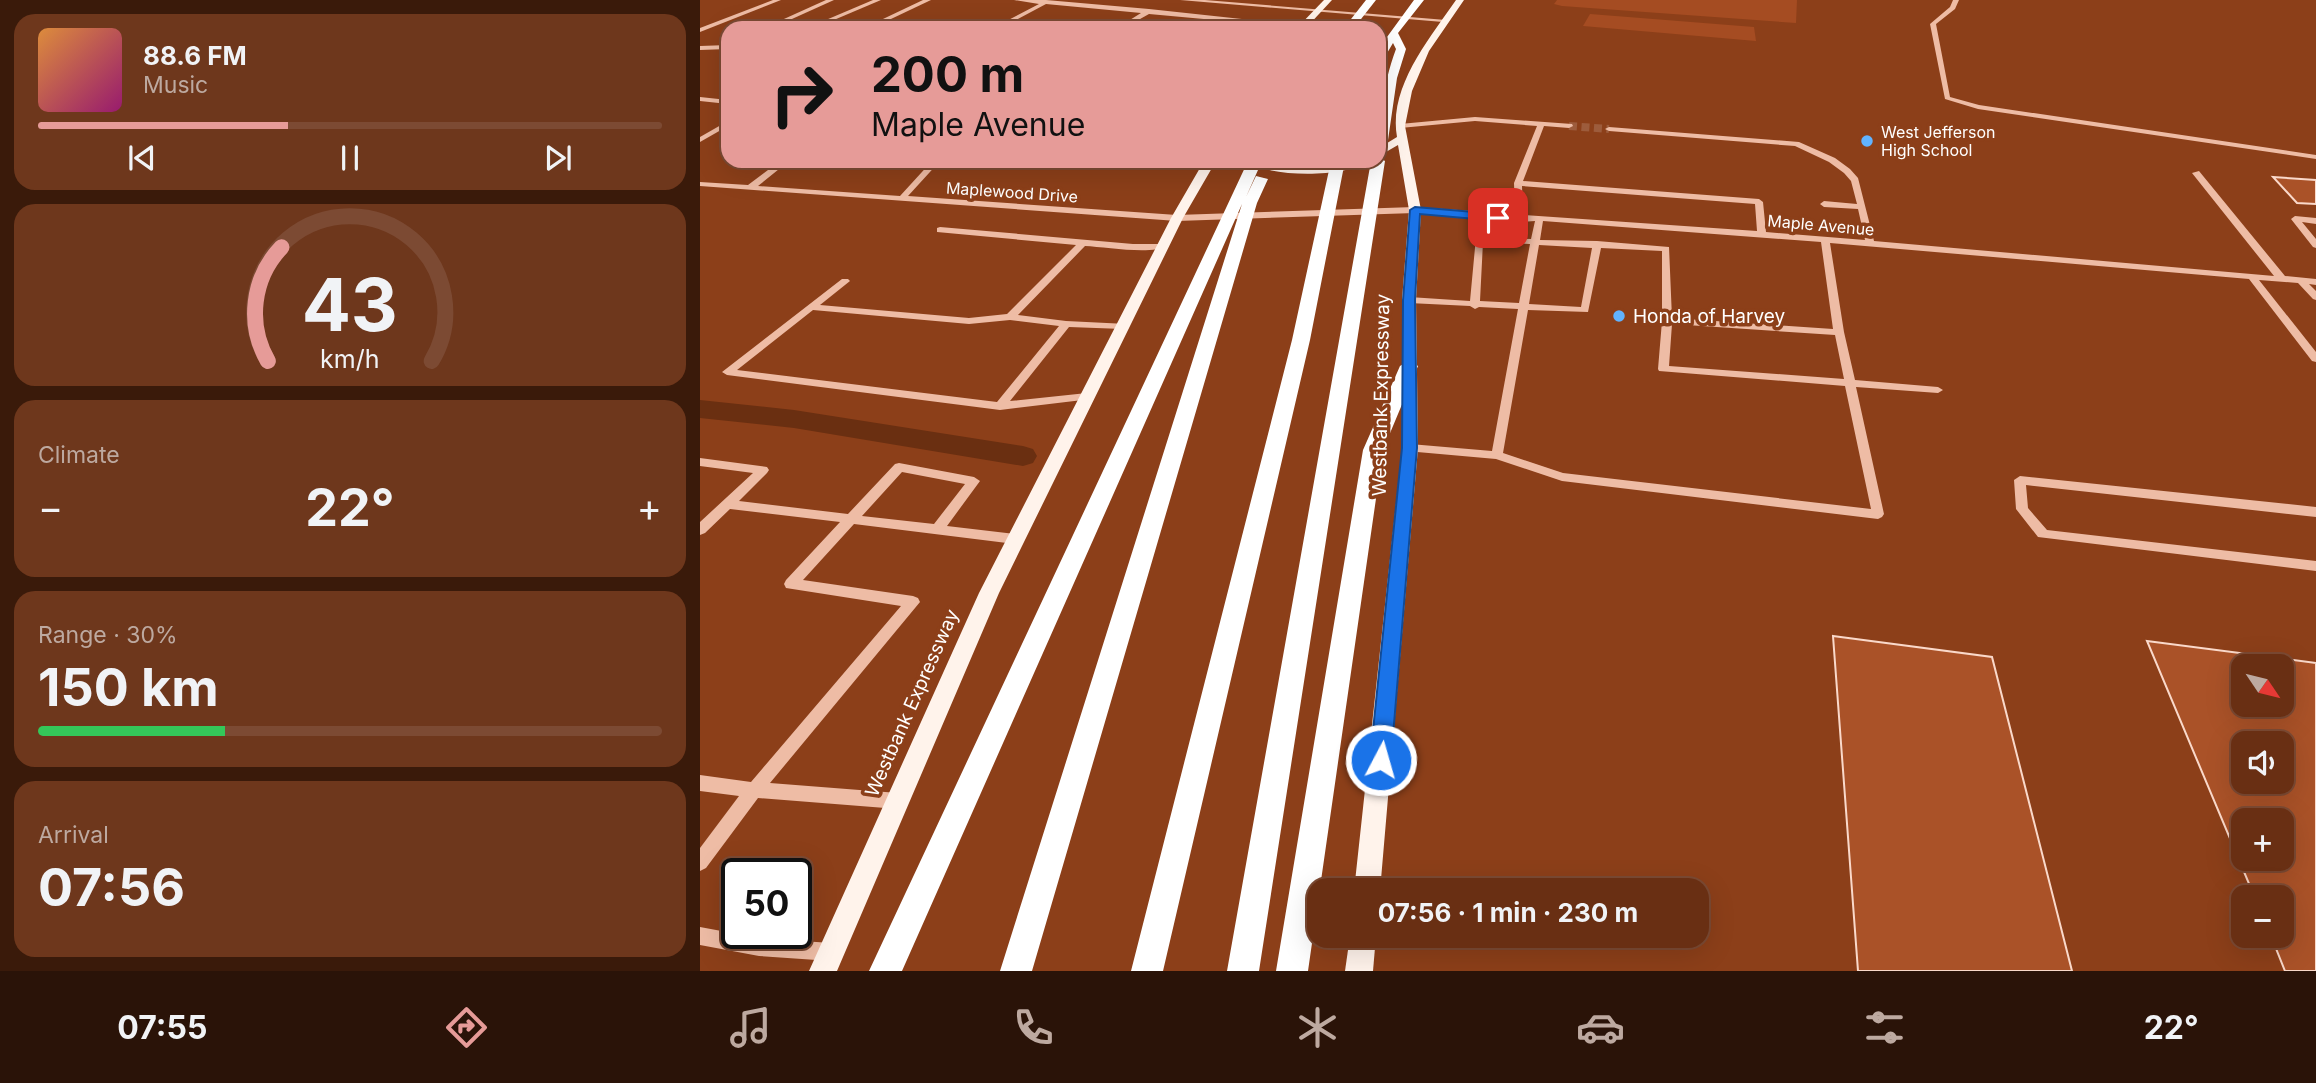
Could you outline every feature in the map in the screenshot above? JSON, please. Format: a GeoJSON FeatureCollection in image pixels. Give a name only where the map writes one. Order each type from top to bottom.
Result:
{"type":"FeatureCollection","features":[{"type":"Feature","properties":{"kind":"highway"},"geometry":{"type":"LineString","coordinates":[[1354,21],[1371,0]]}},
{"type":"Feature","properties":{"kind":"highway"},"geometry":{"type":"LineString","coordinates":[[1386,46],[1419,0]]}},
{"type":"Feature","properties":{"kind":"highway"},"geometry":{"type":"LineString","coordinates":[[1386,109],[1391,78],[1401,49],[1393,33]]}},
{"type":"Feature","properties":{"kind":"highway"},"geometry":{"type":"LineString","coordinates":[[888,965],[1251,168]]}},
{"type":"Feature","properties":{"kind":"highway"},"geometry":{"type":"LineString","coordinates":[[1016,971],[1250,203],[1266,168]]}},
{"type":"Feature","properties":{"kind":"highway"},"geometry":{"type":"LineString","coordinates":[[1147,971],[1301,340],[1337,168]]}},
{"type":"Feature","properties":{"kind":"highway"},"geometry":{"type":"LineString","coordinates":[[1243,971],[1377,168]]}},
{"type":"Feature","properties":{"kind":"highway"},"geometry":{"type":"LineString","coordinates":[[1292,971],[1373,450],[1409,366]]}},
{"type":"Feature","properties":{"kind":"main road"},"geometry":{"type":"LineString","coordinates":[[1308,21],[1328,0]]}},
{"type":"Feature","properties":{"kind":"main road","name":"Westbank Expressway"},"geometry":{"type":"LineString","coordinates":[[1368,878],[1410,448],[1409,300],[1415,210],[1401,132],[1407,91],[1443,20],[1460,0]]}},
{"type":"Feature","properties":{"kind":"main road"},"geometry":{"type":"LineString","coordinates":[[1386,146],[1401,132]]}},
{"type":"Feature","properties":{"kind":"main road","name":"Westbank Expressway"},"geometry":{"type":"LineString","coordinates":[[823,971],[1015,539],[1177,218],[1206,168]]}},
{"type":"Feature","properties":{"kind":"main road"},"geometry":{"type":"LineString","coordinates":[[1275,168],[1326,168]]}},
{"type":"Feature","properties":{"kind":"main road"},"geometry":{"type":"LineString","coordinates":[[1359,971],[1362,948]]}},
{"type":"Feature","properties":{"kind":"street"},"geometry":{"type":"LineString","coordinates":[[723,21],[778,0]]}},
{"type":"Feature","properties":{"kind":"street"},"geometry":{"type":"LineString","coordinates":[[783,21],[831,0]]}},
{"type":"Feature","properties":{"kind":"street"},"geometry":{"type":"LineString","coordinates":[[827,21],[878,0]]}},
{"type":"Feature","properties":{"kind":"street"},"geometry":{"type":"LineString","coordinates":[[882,21],[928,0]]}},
{"type":"Feature","properties":{"kind":"street"},"geometry":{"type":"LineString","coordinates":[[1017,0],[1047,1]]}},
{"type":"Feature","properties":{"kind":"street"},"geometry":{"type":"LineString","coordinates":[[1169,13],[1186,0],[1443,20]]}},
{"type":"Feature","properties":{"kind":"street"},"geometry":{"type":"LineString","coordinates":[[1956,0],[1953,8],[1933,24],[1947,98],[1978,107],[2316,157]]}},
{"type":"Feature","properties":{"kind":"street"},"geometry":{"type":"LineString","coordinates":[[1009,21],[1047,1]]}},
{"type":"Feature","properties":{"kind":"street"},"geometry":{"type":"LineString","coordinates":[[1132,21],[1149,11]]}},
{"type":"Feature","properties":{"kind":"street"},"geometry":{"type":"LineString","coordinates":[[700,30],[721,22]]}},
{"type":"Feature","properties":{"kind":"street"},"geometry":{"type":"LineString","coordinates":[[700,48],[721,47]]}},
{"type":"Feature","properties":{"kind":"street"},"geometry":{"type":"LineString","coordinates":[[700,99],[721,101]]}},
{"type":"Feature","properties":{"kind":"street"},"geometry":{"type":"LineString","coordinates":[[1541,124],[1569,126]]}},
{"type":"Feature","properties":{"kind":"street"},"geometry":{"type":"LineString","coordinates":[[700,140],[721,127]]}},
{"type":"Feature","properties":{"kind":"street"},"geometry":{"type":"LineString","coordinates":[[1609,129],[1796,144],[1832,160],[1855,180],[1870,243]]}},
{"type":"Feature","properties":{"kind":"street"},"geometry":{"type":"LineString","coordinates":[[751,187],[776,168]]}},
{"type":"Feature","properties":{"kind":"street"},"geometry":{"type":"LineString","coordinates":[[902,198],[930,168]]}},
{"type":"Feature","properties":{"kind":"street"},"geometry":{"type":"LineString","coordinates":[[2196,173],[2282,279]]}},
{"type":"Feature","properties":{"kind":"street"},"geometry":{"type":"LineString","coordinates":[[1518,183],[1759,202],[1762,233]]}},
{"type":"Feature","properties":{"kind":"street","name":"Maplewood Drive"},"geometry":{"type":"LineString","coordinates":[[700,184],[1177,218],[1322,214]]}},
{"type":"Feature","properties":{"kind":"street"},"geometry":{"type":"LineString","coordinates":[[1824,204],[1862,207]]}},
{"type":"Feature","properties":{"kind":"street","name":"Maple Avenue"},"geometry":{"type":"LineString","coordinates":[[1322,214],[1415,210],[1539,221],[1762,233],[2316,282]]}},
{"type":"Feature","properties":{"kind":"street"},"geometry":{"type":"LineString","coordinates":[[2316,221],[2295,219],[2316,244]]}},
{"type":"Feature","properties":{"kind":"street"},"geometry":{"type":"LineString","coordinates":[[1497,455],[1539,221]]}},
{"type":"Feature","properties":{"kind":"street"},"geometry":{"type":"LineString","coordinates":[[940,230],[1133,247],[1163,246]]}},
{"type":"Feature","properties":{"kind":"street"},"geometry":{"type":"LineString","coordinates":[[1475,306],[1479,239],[1666,248],[1667,321],[1663,369],[1938,390]]}},
{"type":"Feature","properties":{"kind":"street"},"geometry":{"type":"LineString","coordinates":[[1010,317],[1083,243]]}},
{"type":"Feature","properties":{"kind":"street"},"geometry":{"type":"LineString","coordinates":[[1409,300],[1475,306],[1585,310],[1597,244]]}},
{"type":"Feature","properties":{"kind":"street"},"geometry":{"type":"LineString","coordinates":[[2252,277],[2316,359]]}},
{"type":"Feature","properties":{"kind":"street"},"geometry":{"type":"LineString","coordinates":[[845,281],[727,372],[1000,406],[1087,397]]}},
{"type":"Feature","properties":{"kind":"street"},"geometry":{"type":"LineString","coordinates":[[2301,281],[2316,297]]}},
{"type":"Feature","properties":{"kind":"street"},"geometry":{"type":"LineString","coordinates":[[1010,317],[1066,324],[1123,326]]}},
{"type":"Feature","properties":{"kind":"street"},"geometry":{"type":"LineString","coordinates":[[1410,448],[1497,455],[1562,477],[1585,481],[1878,514],[1839,332],[1667,321]]}},
{"type":"Feature","properties":{"kind":"street"},"geometry":{"type":"LineString","coordinates":[[1000,406],[1066,324]]}},
{"type":"Feature","properties":{"kind":"street"},"geometry":{"type":"LineString","coordinates":[[700,462],[763,470],[702,526]]}},
{"type":"Feature","properties":{"kind":"street"},"geometry":{"type":"LineString","coordinates":[[700,783],[754,790],[913,602],[791,584],[899,467],[974,481],[937,529]]}},
{"type":"Feature","properties":{"kind":"street"},"geometry":{"type":"LineString","coordinates":[[2316,512],[2020,480],[2022,509],[2043,534],[2316,566]]}},
{"type":"Feature","properties":{"kind":"street"},"geometry":{"type":"LineString","coordinates":[[729,504],[1015,539]]}},
{"type":"Feature","properties":{"kind":"street"},"geometry":{"type":"LineString","coordinates":[[700,936],[759,947],[831,952]]}},
{"type":"Feature","properties":{"kind":"lane"},"geometry":{"type":"LineString","coordinates":[[1047,1],[1250,21]]}},
{"type":"Feature","properties":{"kind":"lane"},"geometry":{"type":"LineString","coordinates":[[1401,132],[1475,119],[1541,124],[1518,183],[1519,219]]}},
{"type":"Feature","properties":{"kind":"lane"},"geometry":{"type":"LineString","coordinates":[[1825,239],[1839,332]]}},
{"type":"Feature","properties":{"kind":"lane"},"geometry":{"type":"LineString","coordinates":[[812,307],[969,321],[1010,317]]}},
{"type":"Feature","properties":{"kind":"lane"},"geometry":{"type":"LineString","coordinates":[[700,862],[754,790],[898,801]]}},
{"type":"Feature","properties":{"kind":"shaded area"},"geometry":{"type":"Polygon","coordinates":[[[1557,0],[1797,0],[1796,23],[1562,6],[1554,4],[1557,0]]]}},
{"type":"Feature","properties":{"kind":"shaded area"},"geometry":{"type":"Polygon","coordinates":[[[1590,14],[1754,27],[1756,41],[1583,26],[1590,14]]]}},
{"type":"Feature","properties":{"kind":"building"},"geometry":{"type":"Polygon","coordinates":[[[2273,177],[2316,180],[2316,204],[2297,203],[2273,177]]]}},
{"type":"Feature","properties":{"kind":"building"},"geometry":{"type":"Polygon","coordinates":[[[1833,636],[1992,657],[2072,971],[1858,971],[1833,636]]]}},
{"type":"Feature","properties":{"kind":"building"},"geometry":{"type":"Polygon","coordinates":[[[2147,641],[2247,654],[2231,654],[2231,718],[2294,718],[2294,660],[2316,663],[2316,971],[2285,971],[2276,948],[2294,948],[2294,885],[2250,885],[2244,871],[2294,871],[2294,808],[2231,808],[2231,841],[2147,641]]]}},
{"type":"Feature","properties":{"kind":"waterway"},"geometry":{"type":"LineString","coordinates":[[700,409],[794,419],[1023,456]]}},
{"type":"Feature","properties":{"kind":"tunnel"},"geometry":{"type":"LineString","coordinates":[[1569,126],[1609,129]]}},
{"type":"Feature","properties":{"kind":"place","name":"West Jefferson High School"},"geometry":{"type":"Point","coordinates":[1867,141]}},
{"type":"Feature","properties":{"kind":"place","name":"Honda of Harvey"},"geometry":{"type":"Point","coordinates":[1619,316]}},
{"type":"Feature","properties":{"kind":"route"},"geometry":{"type":"LineString","coordinates":[[1381,760],[1410,448],[1409,300],[1415,210],[1498,218]]}}]}
